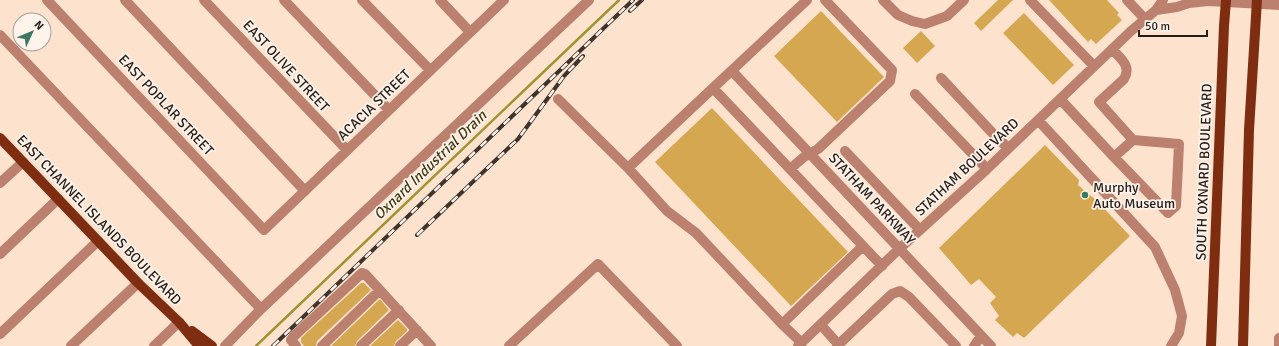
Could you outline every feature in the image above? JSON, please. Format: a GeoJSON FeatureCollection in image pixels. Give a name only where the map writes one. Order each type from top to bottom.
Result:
{"type":"FeatureCollection","features":[{"type":"Feature","properties":{"kind":"main road","name":"SOUTH OXNARD BOULEVARD"},"geometry":{"type":"LineString","coordinates":[[1211,346],[1226,1]]}},
{"type":"Feature","properties":{"kind":"main road"},"geometry":{"type":"LineString","coordinates":[[1242,346],[1249,130],[1257,2]]}},
{"type":"Feature","properties":{"kind":"main road","name":"EAST CHANNEL ISLANDS BOULEVARD"},"geometry":{"type":"LineString","coordinates":[[0,138],[138,283],[179,322],[199,346]]}},
{"type":"Feature","properties":{"kind":"main road","name":"EAST CHANNEL ISLANDS BOULEVARD"},"geometry":{"type":"LineString","coordinates":[[179,322],[212,346]]}},
{"type":"Feature","properties":{"kind":"street","name":"EAST POPLAR STREET"},"geometry":{"type":"LineString","coordinates":[[47,0],[264,230]]}},
{"type":"Feature","properties":{"kind":"street"},"geometry":{"type":"LineString","coordinates":[[125,0],[305,190]]}},
{"type":"Feature","properties":{"kind":"street","name":"EAST OLIVE STREET"},"geometry":{"type":"LineString","coordinates":[[204,0],[347,150]]}},
{"type":"Feature","properties":{"kind":"street"},"geometry":{"type":"LineString","coordinates":[[284,0],[389,110]]}},
{"type":"Feature","properties":{"kind":"street"},"geometry":{"type":"LineString","coordinates":[[362,0],[430,70]]}},
{"type":"Feature","properties":{"kind":"street"},"geometry":{"type":"LineString","coordinates":[[440,0],[470,32]]}},
{"type":"Feature","properties":{"kind":"street","name":"ACACIA STREET"},"geometry":{"type":"LineString","coordinates":[[264,230],[504,0]]}},
{"type":"Feature","properties":{"kind":"street"},"geometry":{"type":"LineString","coordinates":[[225,346],[261,309],[589,0]]}},
{"type":"Feature","properties":{"kind":"street"},"geometry":{"type":"LineString","coordinates":[[628,168],[807,0]]}},
{"type":"Feature","properties":{"kind":"street"},"geometry":{"type":"LineString","coordinates":[[790,169],[804,157],[818,149],[890,81],[892,70],[825,0]]}},
{"type":"Feature","properties":{"kind":"street"},"geometry":{"type":"LineString","coordinates":[[883,0],[898,15],[912,21],[925,24],[947,16],[964,0]]}},
{"type":"Feature","properties":{"kind":"street"},"geometry":{"type":"LineString","coordinates":[[1030,0],[1094,66]]}},
{"type":"Feature","properties":{"kind":"street"},"geometry":{"type":"LineString","coordinates":[[1127,0],[1145,19]]}},
{"type":"Feature","properties":{"kind":"street","name":"STATHAM BOULEVARD"},"geometry":{"type":"LineString","coordinates":[[800,344],[899,249],[987,169],[1094,66],[1156,10],[1164,0]]}},
{"type":"Feature","properties":{"kind":"street"},"geometry":{"type":"LineString","coordinates":[[1156,10],[1178,7],[1198,1],[1257,2],[1279,5]]}},
{"type":"Feature","properties":{"kind":"street"},"geometry":{"type":"LineString","coordinates":[[0,35],[261,309]]}},
{"type":"Feature","properties":{"kind":"street"},"geometry":{"type":"LineString","coordinates":[[1060,99],[1168,213],[1176,206],[1179,144],[1133,140],[1099,102],[1127,74],[1127,69],[1124,63],[1112,50]]}},
{"type":"Feature","properties":{"kind":"street","name":"STATHAM PARKWAY"},"geometry":{"type":"LineString","coordinates":[[732,71],[990,346]]}},
{"type":"Feature","properties":{"kind":"street"},"geometry":{"type":"LineString","coordinates":[[940,78],[999,140],[1009,148]]}},
{"type":"Feature","properties":{"kind":"street"},"geometry":{"type":"LineString","coordinates":[[713,88],[882,266]]}},
{"type":"Feature","properties":{"kind":"street"},"geometry":{"type":"LineString","coordinates":[[915,94],[987,169]]}},
{"type":"Feature","properties":{"kind":"street"},"geometry":{"type":"LineString","coordinates":[[558,99],[628,168],[667,211],[696,233],[800,344]]}},
{"type":"Feature","properties":{"kind":"street"},"geometry":{"type":"LineString","coordinates":[[1038,120],[1155,247],[1175,290],[1182,316],[1179,333],[1171,346]]}},
{"type":"Feature","properties":{"kind":"street"},"geometry":{"type":"LineString","coordinates":[[1114,157],[1133,140]]}},
{"type":"Feature","properties":{"kind":"street"},"geometry":{"type":"LineString","coordinates":[[845,151],[920,230]]}},
{"type":"Feature","properties":{"kind":"street"},"geometry":{"type":"LineString","coordinates":[[0,183],[23,162]]}},
{"type":"Feature","properties":{"kind":"street"},"geometry":{"type":"LineString","coordinates":[[0,254],[58,199]]}},
{"type":"Feature","properties":{"kind":"street"},"geometry":{"type":"LineString","coordinates":[[0,334],[98,241]]}},
{"type":"Feature","properties":{"kind":"street"},"geometry":{"type":"LineString","coordinates":[[782,324],[863,246]]}},
{"type":"Feature","properties":{"kind":"street"},"geometry":{"type":"LineString","coordinates":[[510,346],[598,264],[677,346]]}},
{"type":"Feature","properties":{"kind":"street"},"geometry":{"type":"LineString","coordinates":[[296,346],[291,340],[293,337],[360,274],[365,274],[431,346]]}},
{"type":"Feature","properties":{"kind":"street"},"geometry":{"type":"LineString","coordinates":[[71,346],[138,283]]}},
{"type":"Feature","properties":{"kind":"street"},"geometry":{"type":"LineString","coordinates":[[322,346],[380,290]]}},
{"type":"Feature","properties":{"kind":"street"},"geometry":{"type":"LineString","coordinates":[[821,325],[838,345],[892,294],[900,291],[909,297],[956,346]]}},
{"type":"Feature","properties":{"kind":"street"},"geometry":{"type":"LineString","coordinates":[[361,346],[398,310]]}},
{"type":"Feature","properties":{"kind":"street"},"geometry":{"type":"LineString","coordinates":[[154,346],[179,322]]}},
{"type":"Feature","properties":{"kind":"street"},"geometry":{"type":"LineString","coordinates":[[400,346],[417,330]]}},
{"type":"Feature","properties":{"kind":"street"},"geometry":{"type":"LineString","coordinates":[[974,346],[981,336]]}},
{"type":"Feature","properties":{"kind":"street"},"geometry":{"type":"LineString","coordinates":[[1279,338],[1279,346]]}},
{"type":"Feature","properties":{"kind":"building"},"geometry":{"type":"Polygon","coordinates":[[[998,0],[1013,0],[981,31],[974,23],[998,0]]]}},
{"type":"Feature","properties":{"kind":"building"},"geometry":{"type":"Polygon","coordinates":[[[1049,0],[1107,0],[1119,13],[1117,15],[1122,20],[1096,44],[1091,39],[1088,42],[1049,0]]]}},
{"type":"Feature","properties":{"kind":"building"},"geometry":{"type":"Polygon","coordinates":[[[821,11],[884,77],[837,122],[774,56],[821,11]]]}},
{"type":"Feature","properties":{"kind":"building"},"geometry":{"type":"Polygon","coordinates":[[[1024,13],[1074,65],[1053,85],[1003,33],[1024,13]]]}},
{"type":"Feature","properties":{"kind":"building"},"geometry":{"type":"Polygon","coordinates":[[[921,31],[935,46],[917,63],[903,48],[921,31]]]}},
{"type":"Feature","properties":{"kind":"building"},"geometry":{"type":"Polygon","coordinates":[[[712,108],[848,252],[791,306],[655,162],[712,108]]]}},
{"type":"Feature","properties":{"kind":"building"},"geometry":{"type":"Polygon","coordinates":[[[1045,145],[1079,180],[1078,185],[1096,200],[1130,236],[1024,338],[1017,333],[1013,337],[995,320],[999,316],[990,303],[996,297],[979,279],[971,285],[939,248],[1045,145]]]}},
{"type":"Feature","properties":{"kind":"building"},"geometry":{"type":"Polygon","coordinates":[[[361,283],[364,283],[371,290],[317,341],[316,346],[304,346],[301,342],[301,338],[361,283]]]}},
{"type":"Feature","properties":{"kind":"building"},"geometry":{"type":"Polygon","coordinates":[[[380,299],[389,310],[357,341],[355,346],[331,346],[380,299]]]}},
{"type":"Feature","properties":{"kind":"building"},"geometry":{"type":"Polygon","coordinates":[[[398,320],[407,329],[407,331],[396,341],[394,346],[370,346],[398,320]]]}},
{"type":"Feature","properties":{"kind":"waterway","name":"Oxnard Industrial Drain"},"geometry":{"type":"LineString","coordinates":[[256,346],[619,0]]}},
{"type":"Feature","properties":{"kind":"railway"},"geometry":{"type":"LineString","coordinates":[[273,346],[633,0]]}},
{"type":"Feature","properties":{"kind":"railway"},"geometry":{"type":"LineString","coordinates":[[630,11],[642,0]]}},
{"type":"Feature","properties":{"kind":"railway"},"geometry":{"type":"LineString","coordinates":[[417,235],[518,139],[564,76],[583,56]]}},
{"type":"Feature","properties":{"kind":"place","name":"Murphy Auto Museum"},"geometry":{"type":"Point","coordinates":[1085,195]}}]}
